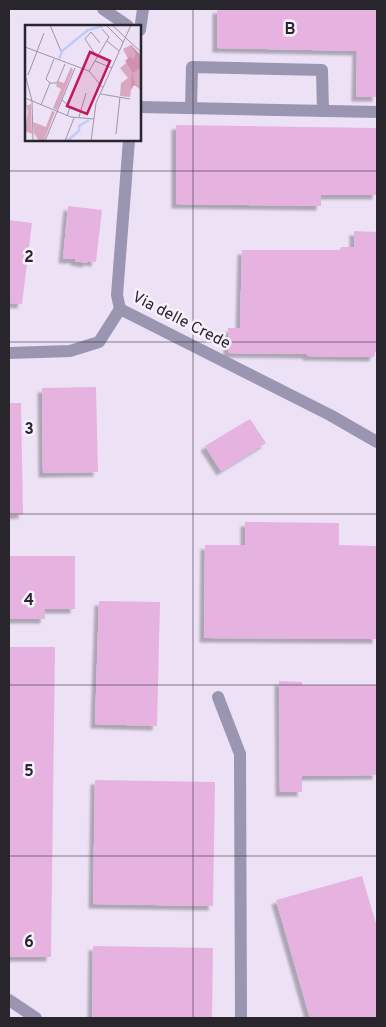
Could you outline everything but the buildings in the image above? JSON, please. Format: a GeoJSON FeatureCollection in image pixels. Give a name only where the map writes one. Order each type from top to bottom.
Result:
{"type":"FeatureCollection","features":[{"type":"Feature","properties":{"kind":"street"},"geometry":{"type":"LineString","coordinates":[[103,9],[127,25]]}},
{"type":"Feature","properties":{"kind":"street"},"geometry":{"type":"LineString","coordinates":[[141,25],[143,9]]}},
{"type":"Feature","properties":{"kind":"street"},"geometry":{"type":"LineString","coordinates":[[191,108],[192,67],[210,67],[322,70],[322,111]]}},
{"type":"Feature","properties":{"kind":"street"},"geometry":{"type":"LineString","coordinates":[[141,107],[377,112]]}},
{"type":"Feature","properties":{"kind":"street","name":"Via delle Crede"},"geometry":{"type":"LineString","coordinates":[[129,141],[116,295],[120,309],[330,415],[377,442]]}},
{"type":"Feature","properties":{"kind":"street"},"geometry":{"type":"LineString","coordinates":[[9,353],[70,351],[99,342],[120,309]]}},
{"type":"Feature","properties":{"kind":"street"},"geometry":{"type":"LineString","coordinates":[[218,697],[240,754],[241,1018]]}},
{"type":"Feature","properties":{"kind":"street"},"geometry":{"type":"LineString","coordinates":[[9,1000],[36,1018]]}}]}
